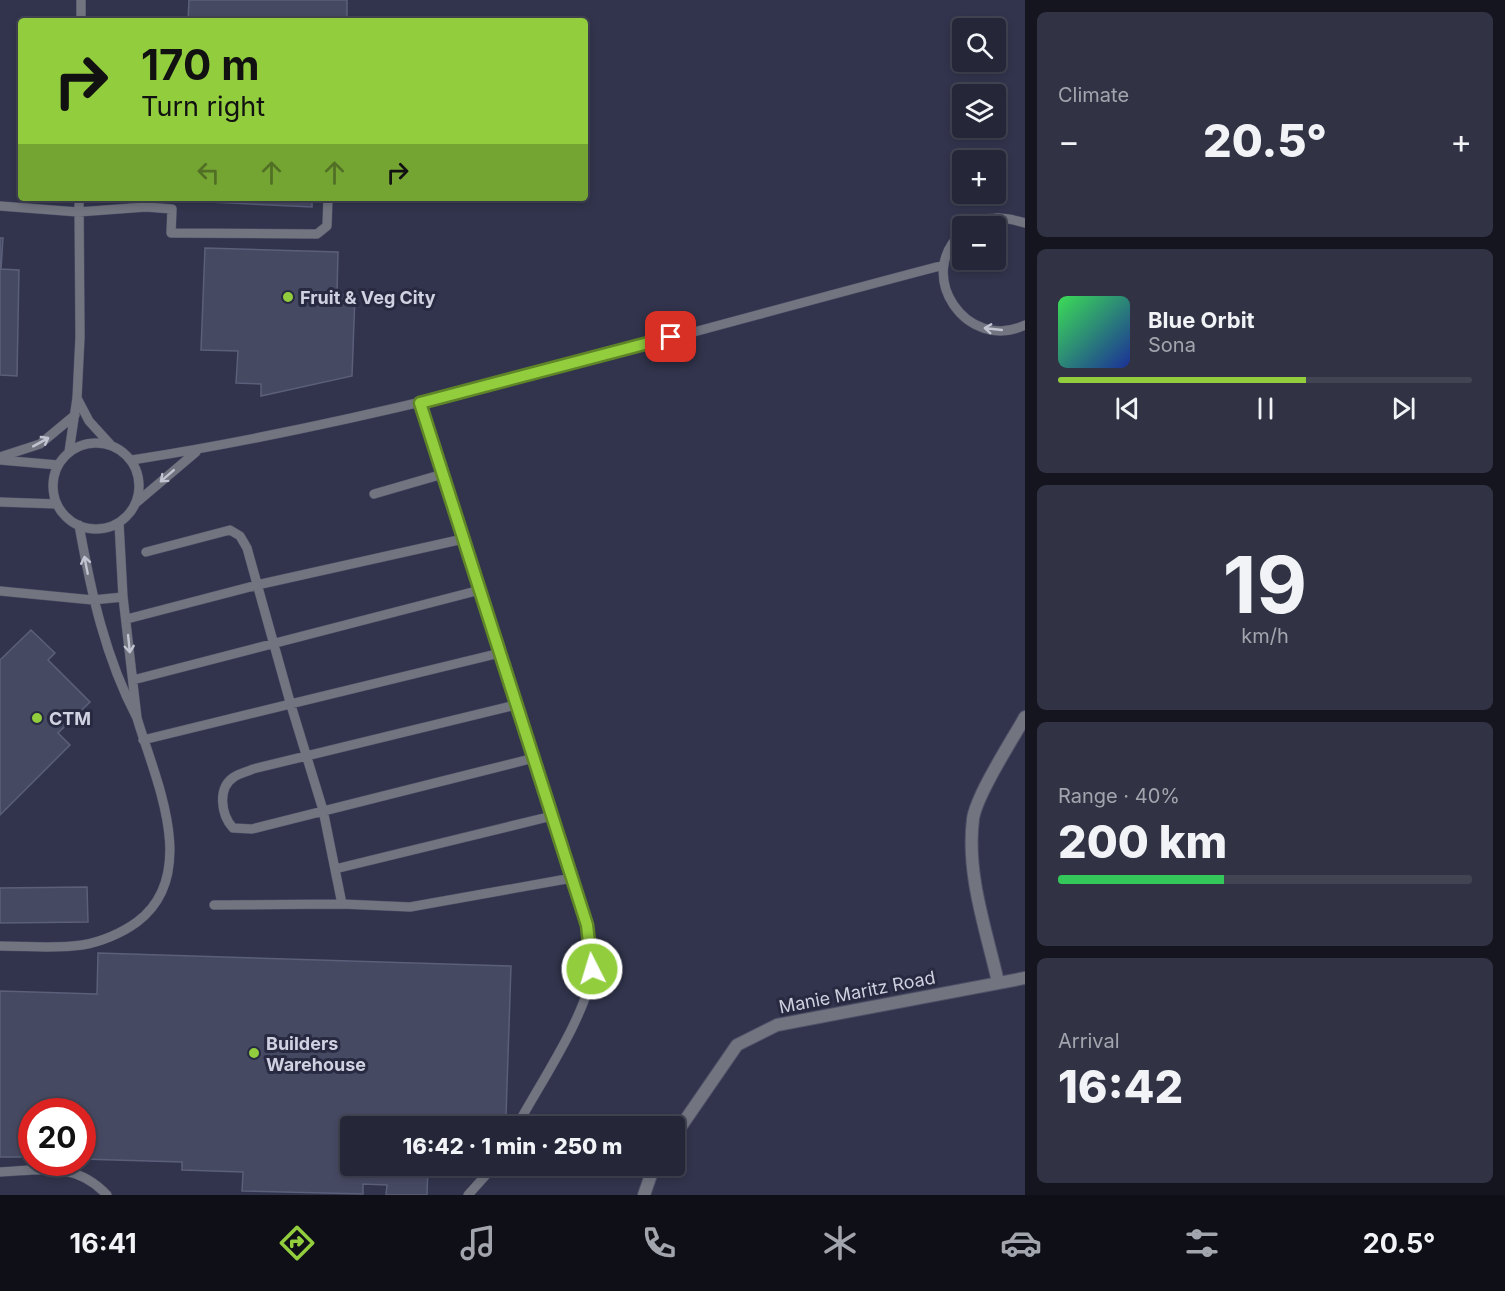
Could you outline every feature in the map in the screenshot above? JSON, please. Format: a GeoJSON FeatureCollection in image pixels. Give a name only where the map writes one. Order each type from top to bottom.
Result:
{"type":"FeatureCollection","features":[{"type":"Feature","properties":{"kind":"street"},"geometry":{"type":"LineString","coordinates":[[998,982],[972,872],[973,818],[995,770],[1025,717]]}},
{"type":"Feature","properties":{"kind":"street","name":"Manie Maritz Road"},"geometry":{"type":"LineString","coordinates":[[685,1120],[737,1045],[777,1025],[1025,978]]}},
{"type":"Feature","properties":{"kind":"street"},"geometry":{"type":"LineString","coordinates":[[644,1195],[651,1176]]}},
{"type":"Feature","properties":{"kind":"lane"},"geometry":{"type":"LineString","coordinates":[[81,0],[81,18]]}},
{"type":"Feature","properties":{"kind":"lane"},"geometry":{"type":"LineString","coordinates":[[69,452],[77,398],[80,337],[78,201]]}},
{"type":"Feature","properties":{"kind":"lane"},"geometry":{"type":"LineString","coordinates":[[0,206],[78,212],[146,207],[172,209],[171,233],[317,234],[327,226],[328,201]]}},
{"type":"Feature","properties":{"kind":"lane"},"geometry":{"type":"LineString","coordinates":[[1006,217],[1025,223]]}},
{"type":"Feature","properties":{"kind":"lane"},"geometry":{"type":"LineString","coordinates":[[952,246],[947,252],[944,264],[944,287],[951,304],[963,318],[979,327],[996,331],[1016,329],[1025,325]]}},
{"type":"Feature","properties":{"kind":"lane"},"geometry":{"type":"LineString","coordinates":[[132,460],[198,450],[420,403],[944,264]]}},
{"type":"Feature","properties":{"kind":"lane"},"geometry":{"type":"LineString","coordinates":[[77,398],[89,421],[112,446],[132,460],[138,474],[137,502]]}},
{"type":"Feature","properties":{"kind":"lane"},"geometry":{"type":"LineString","coordinates":[[420,403],[587,925],[592,957],[590,984],[580,1011],[522,1116]]}},
{"type":"Feature","properties":{"kind":"lane"},"geometry":{"type":"LineString","coordinates":[[0,459],[40,444],[75,414]]}},
{"type":"Feature","properties":{"kind":"lane"},"geometry":{"type":"LineString","coordinates":[[112,446],[90,444],[69,452],[58,465],[53,484],[57,504],[66,517],[79,525],[92,529],[106,528],[119,523],[137,502],[198,450]]}},
{"type":"Feature","properties":{"kind":"lane"},"geometry":{"type":"LineString","coordinates":[[0,459],[58,465]]}},
{"type":"Feature","properties":{"kind":"lane"},"geometry":{"type":"LineString","coordinates":[[374,494],[442,474]]}},
{"type":"Feature","properties":{"kind":"lane"},"geometry":{"type":"LineString","coordinates":[[0,502],[57,504]]}},
{"type":"Feature","properties":{"kind":"lane"},"geometry":{"type":"LineString","coordinates":[[0,946],[83,945],[126,930],[153,907],[169,872],[170,843],[165,813],[137,718],[123,597],[119,523]]}},
{"type":"Feature","properties":{"kind":"lane"},"geometry":{"type":"LineString","coordinates":[[79,525],[93,600],[118,682],[137,718]]}},
{"type":"Feature","properties":{"kind":"lane"},"geometry":{"type":"LineString","coordinates":[[146,552],[230,530],[240,536],[247,548],[323,810],[342,904]]}},
{"type":"Feature","properties":{"kind":"lane"},"geometry":{"type":"LineString","coordinates":[[127,619],[256,585],[463,540]]}},
{"type":"Feature","properties":{"kind":"lane"},"geometry":{"type":"LineString","coordinates":[[133,680],[480,590]]}},
{"type":"Feature","properties":{"kind":"lane"},"geometry":{"type":"LineString","coordinates":[[0,591],[93,600],[123,597]]}},
{"type":"Feature","properties":{"kind":"lane"},"geometry":{"type":"LineString","coordinates":[[143,740],[290,702],[500,653]]}},
{"type":"Feature","properties":{"kind":"lane"},"geometry":{"type":"LineString","coordinates":[[516,705],[253,769],[233,777],[225,785],[222,803],[226,821],[233,828],[252,829],[534,758]]}},
{"type":"Feature","properties":{"kind":"lane"},"geometry":{"type":"LineString","coordinates":[[335,869],[552,816]]}},
{"type":"Feature","properties":{"kind":"lane"},"geometry":{"type":"LineString","coordinates":[[214,905],[342,904],[410,907],[572,878]]}},
{"type":"Feature","properties":{"kind":"lane"},"geometry":{"type":"LineString","coordinates":[[0,1172],[65,1169],[87,1178],[107,1195]]}},
{"type":"Feature","properties":{"kind":"lane"},"geometry":{"type":"LineString","coordinates":[[468,1195],[485,1176]]}},
{"type":"Feature","properties":{"kind":"building"},"geometry":{"type":"Polygon","coordinates":[[[189,0],[347,0],[347,18],[188,18],[189,0]]]}},
{"type":"Feature","properties":{"kind":"building"},"geometry":{"type":"Polygon","coordinates":[[[312,201],[312,207],[208,202],[312,201]]]}},
{"type":"Feature","properties":{"kind":"building"},"geometry":{"type":"Polygon","coordinates":[[[0,238],[3,238],[1,269],[19,270],[17,376],[0,375],[0,238]]]}},
{"type":"Feature","properties":{"kind":"building"},"geometry":{"type":"Polygon","coordinates":[[[205,248],[338,252],[337,294],[355,295],[352,376],[261,396],[261,384],[236,383],[238,351],[201,350],[205,248]]]}},
{"type":"Feature","properties":{"kind":"building","name":"CTM"},"geometry":{"type":"Polygon","coordinates":[[[31,630],[55,653],[48,660],[90,702],[58,733],[70,745],[0,815],[0,660],[31,630]]]}},
{"type":"Feature","properties":{"kind":"building"},"geometry":{"type":"Polygon","coordinates":[[[87,887],[88,922],[0,923],[0,888],[87,887]]]}},
{"type":"Feature","properties":{"kind":"building","name":"Builders Warehouse"},"geometry":{"type":"Polygon","coordinates":[[[98,953],[511,966],[506,1116],[340,1116],[340,1176],[428,1176],[427,1195],[386,1195],[387,1185],[363,1184],[363,1194],[242,1191],[243,1172],[182,1170],[182,1162],[96,1159],[96,1098],[18,1098],[18,1157],[0,1157],[0,991],[97,994],[98,953]]]}},
{"type":"Feature","properties":{"kind":"place","name":"Fruit & Veg City"},"geometry":{"type":"Point","coordinates":[288,297]}},
{"type":"Feature","properties":{"kind":"place","name":"CTM"},"geometry":{"type":"Point","coordinates":[37,718]}},
{"type":"Feature","properties":{"kind":"place","name":"Builders Warehouse"},"geometry":{"type":"Point","coordinates":[254,1053]}},
{"type":"Feature","properties":{"kind":"route"},"geometry":{"type":"LineString","coordinates":[[592,969],[587,925],[420,403],[671,337]]}}]}
